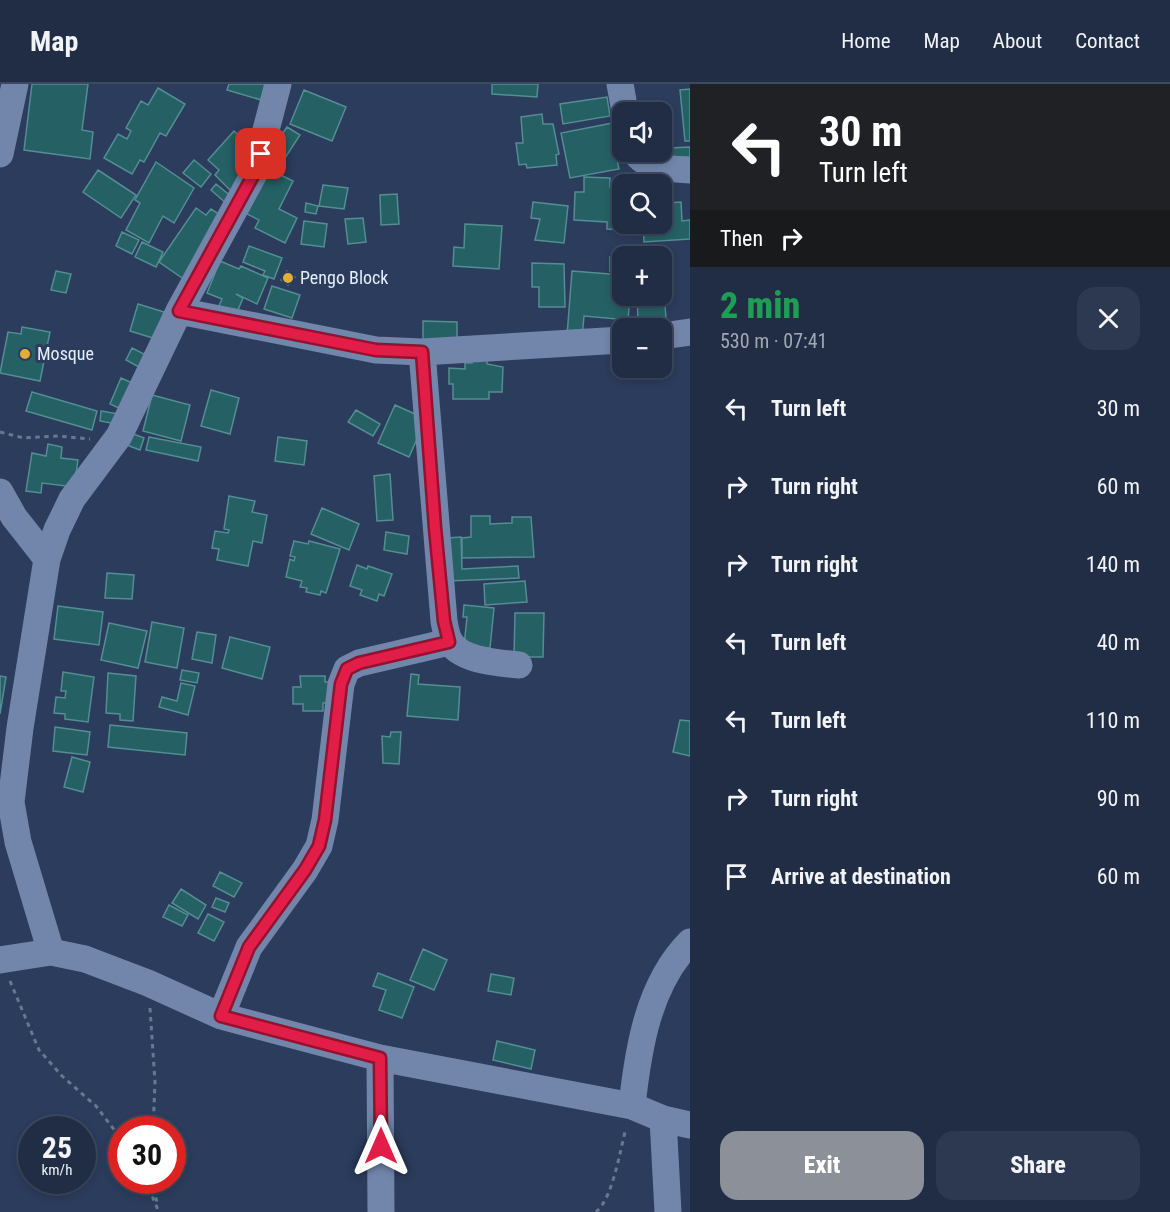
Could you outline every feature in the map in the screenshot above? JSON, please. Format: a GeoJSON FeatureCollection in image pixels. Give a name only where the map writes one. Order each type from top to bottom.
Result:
{"type":"FeatureCollection","features":[{"type":"Feature","properties":{"kind":"street"},"geometry":{"type":"LineString","coordinates":[[51,952],[18,842],[11,802],[20,728],[47,559],[57,530],[72,499],[119,436],[179,311],[255,172],[278,84]]}},
{"type":"Feature","properties":{"kind":"street"},"geometry":{"type":"LineString","coordinates":[[621,84],[624,102]]}},
{"type":"Feature","properties":{"kind":"street"},"geometry":{"type":"LineString","coordinates":[[0,154],[10,89]]}},
{"type":"Feature","properties":{"kind":"street"},"geometry":{"type":"LineString","coordinates":[[645,162],[690,170]]}},
{"type":"Feature","properties":{"kind":"street"},"geometry":{"type":"LineString","coordinates":[[179,311],[376,350],[422,352],[612,341]]}},
{"type":"Feature","properties":{"kind":"street"},"geometry":{"type":"LineString","coordinates":[[672,335],[690,332]]}},
{"type":"Feature","properties":{"kind":"street"},"geometry":{"type":"LineString","coordinates":[[422,352],[435,528],[444,621],[449,642],[463,653],[484,660],[519,666]]}},
{"type":"Feature","properties":{"kind":"street"},"geometry":{"type":"LineString","coordinates":[[0,492],[14,517],[47,559]]}},
{"type":"Feature","properties":{"kind":"street"},"geometry":{"type":"LineString","coordinates":[[221,1016],[249,947],[305,870],[319,846],[325,820],[341,684],[347,669],[359,663],[449,642]]}},
{"type":"Feature","properties":{"kind":"street"},"geometry":{"type":"LineString","coordinates":[[632,1106],[636,1064],[650,1013],[662,981],[690,942]]}},
{"type":"Feature","properties":{"kind":"street"},"geometry":{"type":"LineString","coordinates":[[3,968],[51,952],[85,959],[148,983],[221,1016],[380,1058],[632,1106],[663,1119],[690,1125]]}},
{"type":"Feature","properties":{"kind":"street"},"geometry":{"type":"LineString","coordinates":[[380,1058],[381,1212]]}},
{"type":"Feature","properties":{"kind":"street"},"geometry":{"type":"LineString","coordinates":[[663,1119],[668,1212]]}},
{"type":"Feature","properties":{"kind":"path"},"geometry":{"type":"LineString","coordinates":[[0,432],[24,438],[58,436],[94,439],[119,436]]}},
{"type":"Feature","properties":{"kind":"path"},"geometry":{"type":"LineString","coordinates":[[3,968],[12,983],[39,1050],[62,1076],[96,1106],[108,1122]]}},
{"type":"Feature","properties":{"kind":"path"},"geometry":{"type":"LineString","coordinates":[[148,983],[155,1082],[154,1116]]}},
{"type":"Feature","properties":{"kind":"path"},"geometry":{"type":"LineString","coordinates":[[596,1212],[602,1207],[613,1176],[632,1106]]}},
{"type":"Feature","properties":{"kind":"path"},"geometry":{"type":"LineString","coordinates":[[151,1194],[159,1212]]}},
{"type":"Feature","properties":{"kind":"path"},"geometry":{"type":"LineString","coordinates":[[154,1194],[159,1212]]}},
{"type":"Feature","properties":{"kind":"building"},"geometry":{"type":"Polygon","coordinates":[[[32,84],[88,84],[82,130],[93,132],[90,159],[24,150],[32,84]]]}},
{"type":"Feature","properties":{"kind":"building"},"geometry":{"type":"Polygon","coordinates":[[[229,84],[274,84],[268,102],[227,90],[229,84]]]}},
{"type":"Feature","properties":{"kind":"building"},"geometry":{"type":"Polygon","coordinates":[[[492,84],[538,84],[537,97],[492,94],[492,84]]]}},
{"type":"Feature","properties":{"kind":"building"},"geometry":{"type":"Polygon","coordinates":[[[158,88],[185,104],[166,136],[160,133],[144,162],[140,160],[132,174],[104,158],[118,134],[127,139],[131,131],[126,128],[141,101],[148,105],[158,88]]]}},
{"type":"Feature","properties":{"kind":"building"},"geometry":{"type":"Polygon","coordinates":[[[690,89],[690,141],[685,141],[680,90],[690,89]]]}},
{"type":"Feature","properties":{"kind":"building"},"geometry":{"type":"Polygon","coordinates":[[[304,90],[346,107],[332,141],[290,124],[304,90]]]}},
{"type":"Feature","properties":{"kind":"building"},"geometry":{"type":"Polygon","coordinates":[[[607,97],[610,116],[563,124],[560,104],[607,97]]]}},
{"type":"Feature","properties":{"kind":"building"},"geometry":{"type":"Polygon","coordinates":[[[542,114],[543,124],[553,124],[559,154],[556,155],[557,165],[527,168],[526,164],[519,165],[516,143],[523,143],[521,117],[542,114]]]}},
{"type":"Feature","properties":{"kind":"building"},"geometry":{"type":"Polygon","coordinates":[[[612,123],[612,162],[618,162],[619,169],[570,178],[561,133],[612,123]]]}},
{"type":"Feature","properties":{"kind":"building"},"geometry":{"type":"Polygon","coordinates":[[[287,127],[300,135],[285,158],[271,150],[287,127]]]}},
{"type":"Feature","properties":{"kind":"building"},"geometry":{"type":"Polygon","coordinates":[[[234,131],[251,147],[245,154],[256,164],[231,191],[215,175],[219,170],[208,160],[234,131]]]}},
{"type":"Feature","properties":{"kind":"building"},"geometry":{"type":"Polygon","coordinates":[[[690,147],[690,161],[672,158],[672,148],[690,147]]]}},
{"type":"Feature","properties":{"kind":"building"},"geometry":{"type":"Polygon","coordinates":[[[194,160],[211,174],[201,187],[183,173],[194,160]]]}},
{"type":"Feature","properties":{"kind":"building"},"geometry":{"type":"Polygon","coordinates":[[[156,162],[194,188],[174,223],[163,216],[149,243],[126,230],[140,203],[135,200],[156,162]]]}},
{"type":"Feature","properties":{"kind":"building"},"geometry":{"type":"Polygon","coordinates":[[[269,169],[293,181],[279,209],[297,218],[285,243],[255,228],[259,220],[247,214],[269,169]]]}},
{"type":"Feature","properties":{"kind":"building"},"geometry":{"type":"Polygon","coordinates":[[[98,170],[136,195],[121,218],[83,192],[98,170]]]}},
{"type":"Feature","properties":{"kind":"building"},"geometry":{"type":"Polygon","coordinates":[[[584,177],[610,178],[612,229],[607,229],[607,222],[574,220],[575,192],[584,192],[584,177]]]}},
{"type":"Feature","properties":{"kind":"building"},"geometry":{"type":"Polygon","coordinates":[[[216,184],[233,198],[228,205],[211,190],[216,184]]]}},
{"type":"Feature","properties":{"kind":"building"},"geometry":{"type":"Polygon","coordinates":[[[323,185],[348,188],[344,209],[319,206],[323,185]]]}},
{"type":"Feature","properties":{"kind":"building"},"geometry":{"type":"Polygon","coordinates":[[[397,194],[399,224],[381,225],[380,195],[397,194]]]}},
{"type":"Feature","properties":{"kind":"building"},"geometry":{"type":"Polygon","coordinates":[[[533,202],[568,206],[564,243],[535,240],[540,219],[531,218],[533,202]]]}},
{"type":"Feature","properties":{"kind":"building"},"geometry":{"type":"Polygon","coordinates":[[[681,202],[682,221],[690,220],[690,239],[644,242],[644,234],[672,234],[672,203],[681,202]]]}},
{"type":"Feature","properties":{"kind":"building"},"geometry":{"type":"Polygon","coordinates":[[[306,203],[318,206],[316,214],[305,212],[306,203]]]}},
{"type":"Feature","properties":{"kind":"building"},"geometry":{"type":"Polygon","coordinates":[[[196,208],[206,215],[211,209],[222,216],[185,280],[159,262],[196,208]]]}},
{"type":"Feature","properties":{"kind":"building"},"geometry":{"type":"Polygon","coordinates":[[[363,218],[366,242],[348,244],[345,219],[363,218]]]}},
{"type":"Feature","properties":{"kind":"building"},"geometry":{"type":"Polygon","coordinates":[[[304,221],[327,224],[324,247],[301,244],[304,221]]]}},
{"type":"Feature","properties":{"kind":"building"},"geometry":{"type":"Polygon","coordinates":[[[465,224],[502,226],[499,269],[453,266],[454,247],[464,248],[465,224]]]}},
{"type":"Feature","properties":{"kind":"building"},"geometry":{"type":"Polygon","coordinates":[[[122,232],[139,240],[132,254],[116,246],[122,232]]]}},
{"type":"Feature","properties":{"kind":"building"},"geometry":{"type":"Polygon","coordinates":[[[142,242],[163,252],[156,267],[135,257],[142,242]]]}},
{"type":"Feature","properties":{"kind":"building"},"geometry":{"type":"Polygon","coordinates":[[[249,246],[282,258],[274,279],[263,275],[265,271],[243,262],[249,246]]]}},
{"type":"Feature","properties":{"kind":"building"},"geometry":{"type":"Polygon","coordinates":[[[610,257],[612,257],[612,271],[610,271],[610,257]]]}},
{"type":"Feature","properties":{"kind":"building"},"geometry":{"type":"Polygon","coordinates":[[[220,261],[239,269],[241,266],[268,278],[257,304],[236,294],[243,298],[235,317],[217,310],[222,299],[207,293],[220,261]]]}},
{"type":"Feature","properties":{"kind":"building"},"geometry":{"type":"Polygon","coordinates":[[[532,263],[564,264],[565,307],[539,307],[539,287],[532,287],[532,263]]]}},
{"type":"Feature","properties":{"kind":"building"},"geometry":{"type":"Polygon","coordinates":[[[56,271],[71,274],[66,293],[51,290],[56,271]]]}},
{"type":"Feature","properties":{"kind":"building","name":"Pengo Block"},"geometry":{"type":"Polygon","coordinates":[[[287,271],[295,277],[288,285],[281,280],[287,271]]]}},
{"type":"Feature","properties":{"kind":"building"},"geometry":{"type":"Polygon","coordinates":[[[572,271],[612,274],[612,306],[629,306],[628,318],[584,316],[582,338],[567,336],[572,271]]]}},
{"type":"Feature","properties":{"kind":"building"},"geometry":{"type":"Polygon","coordinates":[[[272,286],[300,295],[292,318],[264,309],[272,286]]]}},
{"type":"Feature","properties":{"kind":"building"},"geometry":{"type":"Polygon","coordinates":[[[138,304],[164,312],[156,339],[130,331],[138,304]]]}},
{"type":"Feature","properties":{"kind":"building"},"geometry":{"type":"Polygon","coordinates":[[[637,306],[665,306],[666,318],[638,318],[637,306]]]}},
{"type":"Feature","properties":{"kind":"building"},"geometry":{"type":"Polygon","coordinates":[[[423,321],[457,322],[457,342],[423,342],[423,321]]]}},
{"type":"Feature","properties":{"kind":"building","name":"Mosque"},"geometry":{"type":"Polygon","coordinates":[[[22,327],[50,332],[40,381],[0,373],[8,332],[21,334],[22,327]]]}},
{"type":"Feature","properties":{"kind":"building"},"geometry":{"type":"Polygon","coordinates":[[[132,348],[146,355],[139,367],[126,360],[132,348]]]}},
{"type":"Feature","properties":{"kind":"building"},"geometry":{"type":"Polygon","coordinates":[[[471,359],[487,359],[487,364],[503,367],[502,392],[489,392],[489,399],[453,399],[453,384],[449,384],[449,368],[465,369],[465,363],[472,363],[471,359]]]}},
{"type":"Feature","properties":{"kind":"building"},"geometry":{"type":"Polygon","coordinates":[[[121,378],[139,386],[127,412],[110,404],[121,378]]]}},
{"type":"Feature","properties":{"kind":"building"},"geometry":{"type":"Polygon","coordinates":[[[211,390],[239,398],[230,434],[201,426],[211,390]]]}},
{"type":"Feature","properties":{"kind":"building"},"geometry":{"type":"Polygon","coordinates":[[[32,392],[97,411],[92,430],[26,411],[32,392]]]}},
{"type":"Feature","properties":{"kind":"building"},"geometry":{"type":"Polygon","coordinates":[[[152,395],[190,405],[181,441],[143,431],[152,395]]]}},
{"type":"Feature","properties":{"kind":"building"},"geometry":{"type":"Polygon","coordinates":[[[395,405],[426,419],[409,457],[378,443],[395,405]]]}},
{"type":"Feature","properties":{"kind":"building"},"geometry":{"type":"Polygon","coordinates":[[[356,410],[380,424],[373,436],[348,422],[356,410]]]}},
{"type":"Feature","properties":{"kind":"building"},"geometry":{"type":"Polygon","coordinates":[[[101,411],[119,414],[116,424],[100,421],[101,411]]]}},
{"type":"Feature","properties":{"kind":"building"},"geometry":{"type":"Polygon","coordinates":[[[128,432],[144,438],[140,450],[124,444],[128,432]]]}},
{"type":"Feature","properties":{"kind":"building"},"geometry":{"type":"Polygon","coordinates":[[[149,437],[201,447],[198,461],[146,450],[149,437]]]}},
{"type":"Feature","properties":{"kind":"building"},"geometry":{"type":"Polygon","coordinates":[[[278,437],[307,441],[304,465],[275,461],[278,437]]]}},
{"type":"Feature","properties":{"kind":"building"},"geometry":{"type":"Polygon","coordinates":[[[48,444],[62,447],[61,458],[78,460],[74,487],[42,483],[41,493],[26,491],[32,453],[46,456],[48,444]]]}},
{"type":"Feature","properties":{"kind":"building"},"geometry":{"type":"Polygon","coordinates":[[[390,474],[393,520],[377,521],[374,476],[390,474]]]}},
{"type":"Feature","properties":{"kind":"building"},"geometry":{"type":"Polygon","coordinates":[[[229,496],[255,501],[252,512],[267,515],[262,543],[253,541],[248,566],[217,560],[219,549],[212,548],[215,531],[228,533],[229,530],[224,529],[229,496]]]}},
{"type":"Feature","properties":{"kind":"building"},"geometry":{"type":"Polygon","coordinates":[[[322,508],[359,524],[349,550],[311,534],[322,508]]]}},
{"type":"Feature","properties":{"kind":"building"},"geometry":{"type":"Polygon","coordinates":[[[471,516],[490,516],[490,524],[512,523],[512,517],[531,517],[534,557],[462,558],[462,538],[471,537],[471,516]]]}},
{"type":"Feature","properties":{"kind":"building"},"geometry":{"type":"Polygon","coordinates":[[[386,532],[409,536],[407,554],[384,550],[386,532]]]}},
{"type":"Feature","properties":{"kind":"building"},"geometry":{"type":"Polygon","coordinates":[[[461,537],[462,569],[518,566],[519,578],[448,581],[447,538],[461,537]]]}},
{"type":"Feature","properties":{"kind":"building"},"geometry":{"type":"Polygon","coordinates":[[[294,541],[308,544],[309,541],[340,549],[326,593],[321,591],[320,595],[306,592],[307,588],[300,587],[302,581],[286,577],[290,559],[294,561],[295,557],[290,556],[294,541]]]}},
{"type":"Feature","properties":{"kind":"building"},"geometry":{"type":"Polygon","coordinates":[[[357,565],[392,574],[384,596],[379,594],[377,601],[360,595],[362,590],[350,586],[357,565]]]}},
{"type":"Feature","properties":{"kind":"building"},"geometry":{"type":"Polygon","coordinates":[[[107,573],[134,575],[132,599],[105,598],[107,573]]]}},
{"type":"Feature","properties":{"kind":"building"},"geometry":{"type":"Polygon","coordinates":[[[525,581],[527,602],[485,605],[484,584],[525,581]]]}},
{"type":"Feature","properties":{"kind":"building"},"geometry":{"type":"Polygon","coordinates":[[[464,605],[494,608],[490,648],[464,646],[467,617],[463,617],[464,605]]]}},
{"type":"Feature","properties":{"kind":"building"},"geometry":{"type":"Polygon","coordinates":[[[58,606],[103,612],[99,645],[54,639],[58,606]]]}},
{"type":"Feature","properties":{"kind":"building"},"geometry":{"type":"Polygon","coordinates":[[[515,613],[544,613],[543,657],[514,657],[515,613]]]}},
{"type":"Feature","properties":{"kind":"building"},"geometry":{"type":"Polygon","coordinates":[[[152,622],[184,628],[177,668],[145,662],[152,622]]]}},
{"type":"Feature","properties":{"kind":"building"},"geometry":{"type":"Polygon","coordinates":[[[109,623],[147,631],[138,668],[101,660],[109,623]]]}},
{"type":"Feature","properties":{"kind":"building"},"geometry":{"type":"Polygon","coordinates":[[[197,632],[216,635],[212,663],[192,659],[197,632]]]}},
{"type":"Feature","properties":{"kind":"building"},"geometry":{"type":"Polygon","coordinates":[[[230,637],[270,647],[262,679],[222,668],[230,637]]]}},
{"type":"Feature","properties":{"kind":"building"},"geometry":{"type":"Polygon","coordinates":[[[182,670],[199,673],[197,683],[180,680],[182,670]]]}},
{"type":"Feature","properties":{"kind":"building"},"geometry":{"type":"Polygon","coordinates":[[[63,672],[94,677],[88,722],[65,719],[65,714],[54,713],[56,697],[65,698],[66,691],[61,691],[63,672]]]}},
{"type":"Feature","properties":{"kind":"building"},"geometry":{"type":"Polygon","coordinates":[[[108,673],[136,676],[133,721],[120,720],[120,714],[106,713],[108,673]]]}},
{"type":"Feature","properties":{"kind":"building"},"geometry":{"type":"Polygon","coordinates":[[[411,674],[419,675],[418,684],[460,687],[458,720],[407,716],[411,674]]]}},
{"type":"Feature","properties":{"kind":"building"},"geometry":{"type":"Polygon","coordinates":[[[0,676],[6,677],[0,714],[0,676]]]}},
{"type":"Feature","properties":{"kind":"building"},"geometry":{"type":"Polygon","coordinates":[[[300,676],[325,676],[325,682],[334,682],[334,703],[323,703],[323,711],[303,711],[303,704],[293,704],[293,687],[301,687],[300,676]]]}},
{"type":"Feature","properties":{"kind":"building"},"geometry":{"type":"Polygon","coordinates":[[[181,683],[195,686],[188,715],[159,707],[162,697],[177,701],[181,683]]]}},
{"type":"Feature","properties":{"kind":"building"},"geometry":{"type":"Polygon","coordinates":[[[680,720],[690,721],[690,756],[673,752],[680,720]]]}},
{"type":"Feature","properties":{"kind":"building"},"geometry":{"type":"Polygon","coordinates":[[[110,725],[187,733],[185,755],[108,747],[110,725]]]}},
{"type":"Feature","properties":{"kind":"building"},"geometry":{"type":"Polygon","coordinates":[[[55,727],[90,732],[87,755],[53,751],[55,727]]]}},
{"type":"Feature","properties":{"kind":"building"},"geometry":{"type":"Polygon","coordinates":[[[391,732],[401,732],[399,764],[383,763],[382,736],[390,737],[391,732]]]}},
{"type":"Feature","properties":{"kind":"building"},"geometry":{"type":"Polygon","coordinates":[[[72,757],[90,762],[83,792],[64,787],[72,757]]]}},
{"type":"Feature","properties":{"kind":"building"},"geometry":{"type":"Polygon","coordinates":[[[220,872],[242,883],[234,897],[213,886],[220,872]]]}},
{"type":"Feature","properties":{"kind":"building"},"geometry":{"type":"Polygon","coordinates":[[[181,889],[206,905],[198,919],[172,903],[181,889]]]}},
{"type":"Feature","properties":{"kind":"building"},"geometry":{"type":"Polygon","coordinates":[[[216,898],[229,903],[225,912],[212,907],[216,898]]]}},
{"type":"Feature","properties":{"kind":"building"},"geometry":{"type":"Polygon","coordinates":[[[169,905],[188,915],[182,926],[163,917],[169,905]]]}},
{"type":"Feature","properties":{"kind":"building"},"geometry":{"type":"Polygon","coordinates":[[[208,914],[224,922],[214,941],[198,933],[208,914]]]}},
{"type":"Feature","properties":{"kind":"building"},"geometry":{"type":"Polygon","coordinates":[[[423,949],[447,960],[434,990],[410,980],[423,949]]]}},
{"type":"Feature","properties":{"kind":"building"},"geometry":{"type":"Polygon","coordinates":[[[378,973],[414,987],[402,1018],[379,1010],[386,990],[373,986],[378,973]]]}},
{"type":"Feature","properties":{"kind":"building"},"geometry":{"type":"Polygon","coordinates":[[[491,974],[514,978],[511,995],[488,991],[491,974]]]}},
{"type":"Feature","properties":{"kind":"building"},"geometry":{"type":"Polygon","coordinates":[[[497,1041],[535,1050],[531,1069],[493,1060],[497,1041]]]}},
{"type":"Feature","properties":{"kind":"place","name":"Pengo Block"},"geometry":{"type":"Point","coordinates":[288,278]}},
{"type":"Feature","properties":{"kind":"place","name":"Mosque"},"geometry":{"type":"Point","coordinates":[25,354]}},
{"type":"Feature","properties":{"kind":"route"},"geometry":{"type":"LineString","coordinates":[[261,154],[255,172],[179,311],[376,350],[422,352],[430,482],[444,621],[449,642],[359,663],[347,669],[341,684],[325,820],[319,846],[305,870],[249,947],[221,1016],[380,1058],[381,1146]]}}]}
